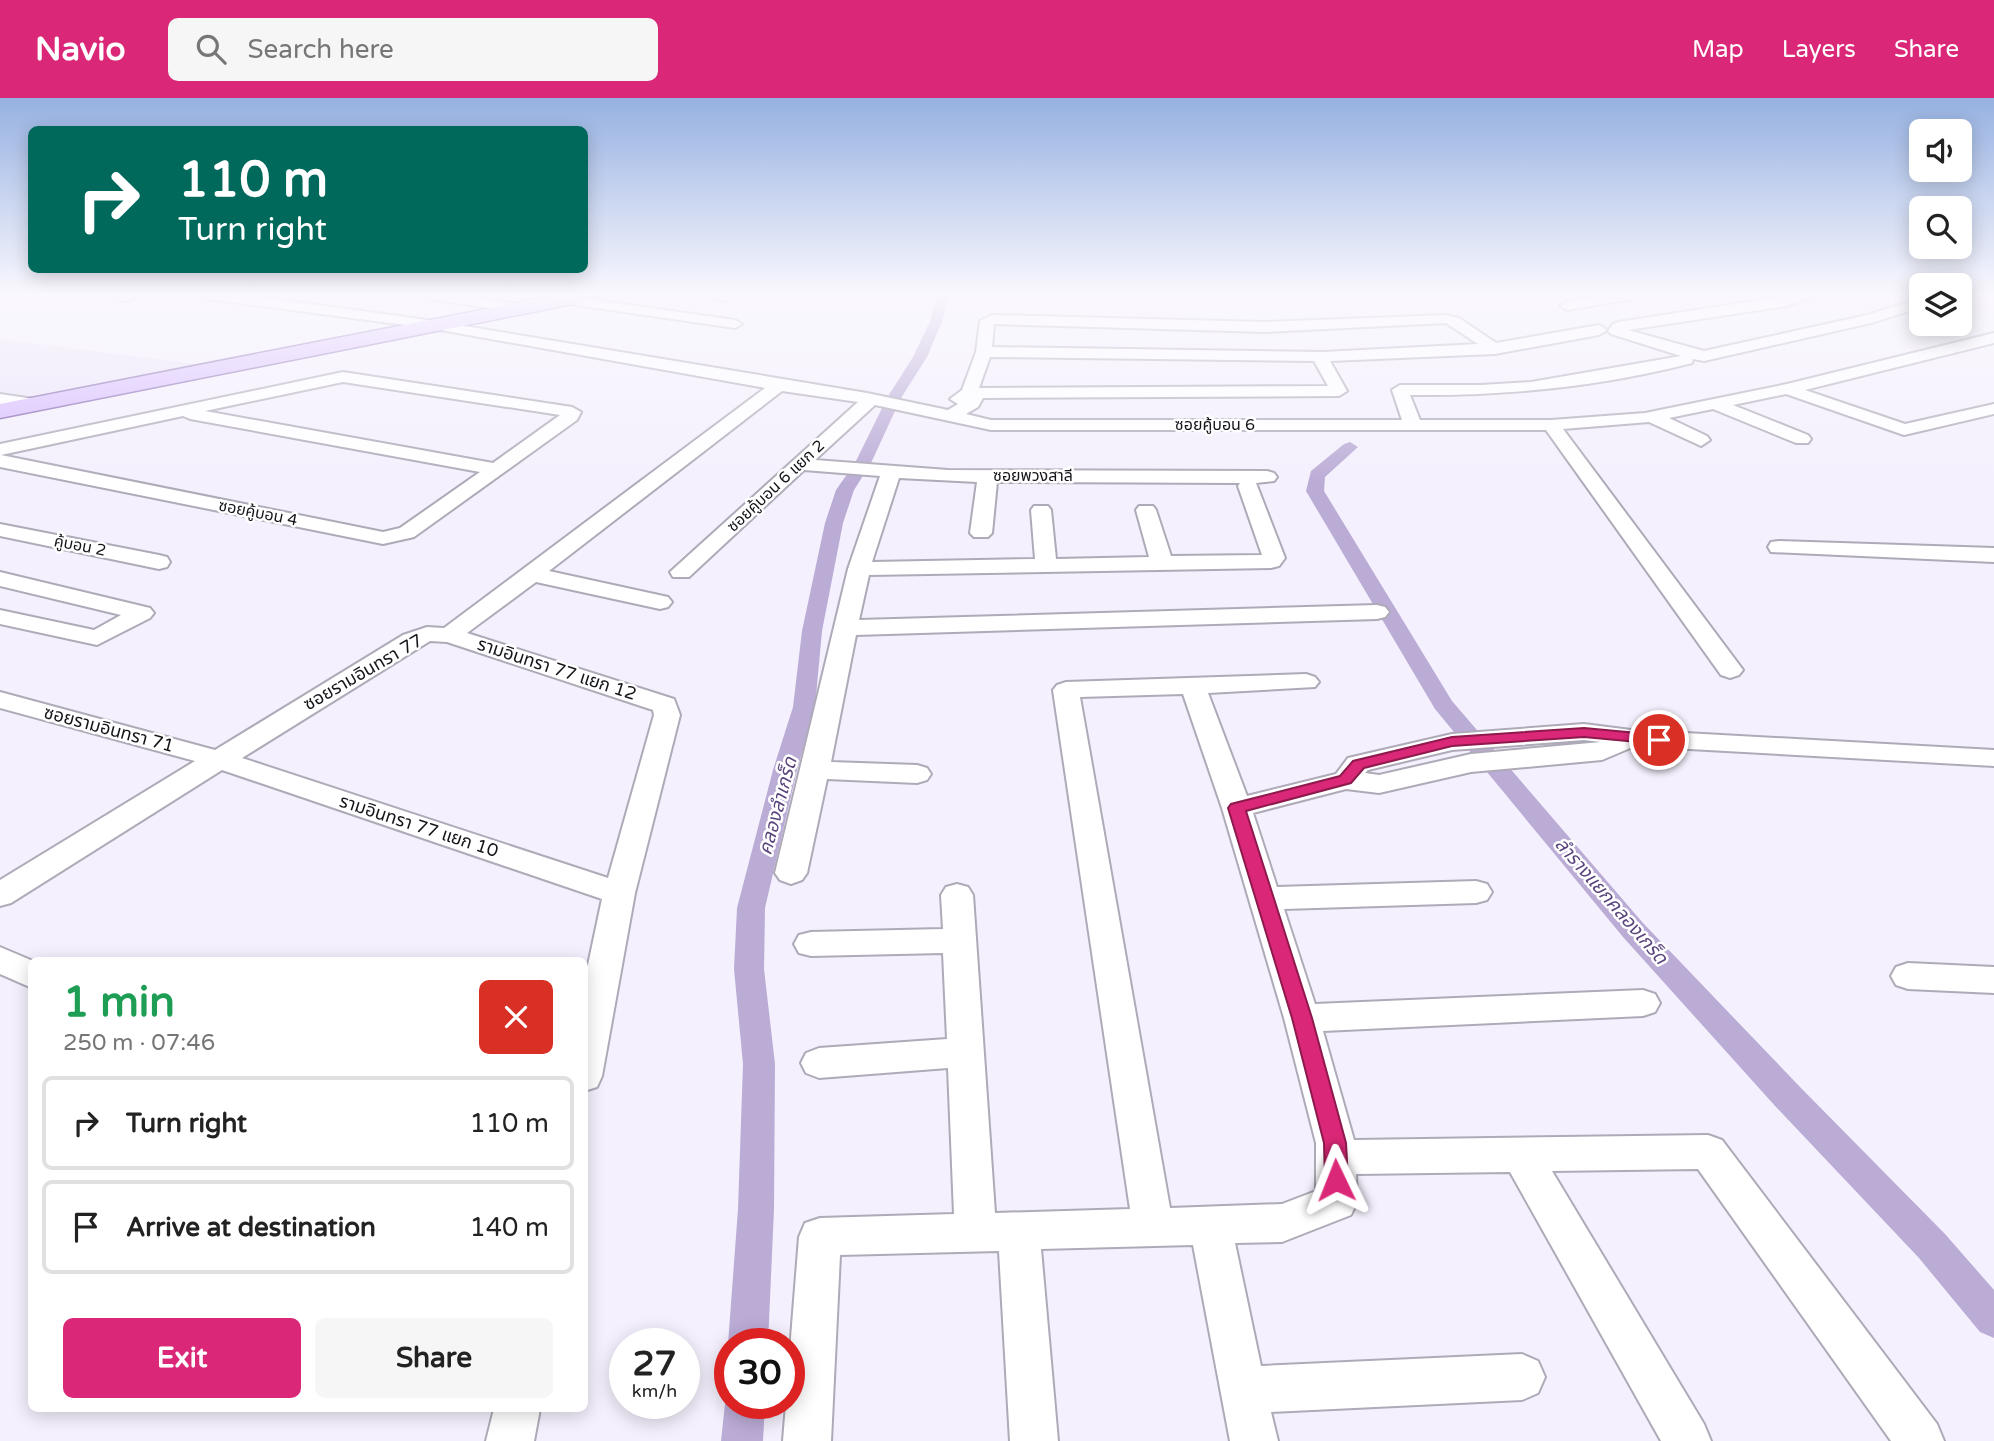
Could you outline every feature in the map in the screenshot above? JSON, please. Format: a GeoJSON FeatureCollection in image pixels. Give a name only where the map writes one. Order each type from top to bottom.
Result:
{"type":"FeatureCollection","features":[{"type":"Feature","properties":{"kind":"main road"},"geometry":{"type":"LineString","coordinates":[[0,411],[269,358]]}},
{"type":"Feature","properties":{"kind":"street","name":"ซอยคู้บอน 6"},"geometry":{"type":"LineString","coordinates":[[622,358],[878,400],[991,425],[1551,425],[1651,417],[1717,405],[1914,358]]}},
{"type":"Feature","properties":{"kind":"street"},"geometry":{"type":"LineString","coordinates":[[969,393],[982,358]]}},
{"type":"Feature","properties":{"kind":"street"},"geometry":{"type":"LineString","coordinates":[[969,393],[1339,391],[1319,358]]}},
{"type":"Feature","properties":{"kind":"street"},"geometry":{"type":"LineString","coordinates":[[1412,423],[1400,390],[1465,392],[1532,387],[1686,360]]}},
{"type":"Feature","properties":{"kind":"street","name":"ซอยคู้บอน 4"},"geometry":{"type":"LineString","coordinates":[[0,461],[383,538],[407,533],[572,416],[572,412],[342,377],[175,412]]}},
{"type":"Feature","properties":{"kind":"street","name":"ซอยรามอินทรา 77"},"geometry":{"type":"LineString","coordinates":[[0,895],[412,640],[427,634],[449,635],[532,575],[779,385]]}},
{"type":"Feature","properties":{"kind":"street"},"geometry":{"type":"LineString","coordinates":[[1787,389],[1904,430],[1994,409]]}},
{"type":"Feature","properties":{"kind":"street"},"geometry":{"type":"LineString","coordinates":[[944,415],[972,403],[974,397],[969,393]]}},
{"type":"Feature","properties":{"kind":"street"},"geometry":{"type":"LineString","coordinates":[[0,398],[34,404]]}},
{"type":"Feature","properties":{"kind":"street","name":"ซอยคู้บอน 6 แยก 2"},"geometry":{"type":"LineString","coordinates":[[681,572],[799,464],[878,400]]}},
{"type":"Feature","properties":{"kind":"street"},"geometry":{"type":"LineString","coordinates":[[1717,405],[1802,439]]}},
{"type":"Feature","properties":{"kind":"street"},"geometry":{"type":"LineString","coordinates":[[0,450],[175,412],[497,468]]}},
{"type":"Feature","properties":{"kind":"street"},"geometry":{"type":"LineString","coordinates":[[1651,417],[1700,440]]}},
{"type":"Feature","properties":{"kind":"street"},"geometry":{"type":"LineString","coordinates":[[1551,425],[1730,670]]}},
{"type":"Feature","properties":{"kind":"street","name":"ซอยพวงสาลี"},"geometry":{"type":"LineString","coordinates":[[799,464],[888,473],[1257,481],[1273,558],[1271,561],[1162,564]]}},
{"type":"Feature","properties":{"kind":"street"},"geometry":{"type":"LineString","coordinates":[[790,873],[859,569],[888,473]]}},
{"type":"Feature","properties":{"kind":"street"},"geometry":{"type":"LineString","coordinates":[[981,533],[988,475]]}},
{"type":"Feature","properties":{"kind":"street"},"geometry":{"type":"LineString","coordinates":[[1041,510],[1046,565]]}},
{"type":"Feature","properties":{"kind":"street"},"geometry":{"type":"LineString","coordinates":[[859,569],[1162,564],[1146,510]]}},
{"type":"Feature","properties":{"kind":"street","name":"คู้บอน 2"},"geometry":{"type":"LineString","coordinates":[[0,530],[159,562]]}},
{"type":"Feature","properties":{"kind":"street"},"geometry":{"type":"LineString","coordinates":[[1779,547],[1994,555]]}},
{"type":"Feature","properties":{"kind":"street"},"geometry":{"type":"LineString","coordinates":[[532,575],[660,601]]}},
{"type":"Feature","properties":{"kind":"street"},"geometry":{"type":"LineString","coordinates":[[0,579],[142,613],[102,635],[91,638],[0,617]]}},
{"type":"Feature","properties":{"kind":"street"},"geometry":{"type":"LineString","coordinates":[[845,628],[1377,612]]}},
{"type":"Feature","properties":{"kind":"street","name":"รามอินทรา 77 แยก 12"},"geometry":{"type":"LineString","coordinates":[[449,635],[665,705],[667,715],[619,893]]}},
{"type":"Feature","properties":{"kind":"street"},"geometry":{"type":"LineString","coordinates":[[1153,1227],[1066,690],[1306,682]]}},
{"type":"Feature","properties":{"kind":"street"},"geometry":{"type":"LineString","coordinates":[[807,1441],[820,1237],[1282,1223],[1337,1202],[1335,1143],[1302,1018],[1237,808],[1194,687]]}},
{"type":"Feature","properties":{"kind":"street","name":"ซอยรามอินทรา 71"},"geometry":{"type":"LineString","coordinates":[[0,700],[218,759]]}},
{"type":"Feature","properties":{"kind":"street"},"geometry":{"type":"LineString","coordinates":[[1352,772],[1379,784],[1471,763],[1631,738],[1994,758]]}},
{"type":"Feature","properties":{"kind":"street"},"geometry":{"type":"LineString","coordinates":[[1237,808],[1452,741],[1593,742]]}},
{"type":"Feature","properties":{"kind":"street","name":"รามอินทรา 77 แยก 10"},"geometry":{"type":"LineString","coordinates":[[218,759],[619,893]]}},
{"type":"Feature","properties":{"kind":"street"},"geometry":{"type":"LineString","coordinates":[[815,770],[916,774]]}},
{"type":"Feature","properties":{"kind":"street"},"geometry":{"type":"LineString","coordinates":[[1265,898],[1476,892]]}},
{"type":"Feature","properties":{"kind":"street"},"geometry":{"type":"LineString","coordinates":[[588,1055],[619,893]]}},
{"type":"Feature","properties":{"kind":"street"},"geometry":{"type":"LineString","coordinates":[[957,895],[975,1231]]}},
{"type":"Feature","properties":{"kind":"street"},"geometry":{"type":"LineString","coordinates":[[811,944],[960,941]]}},
{"type":"Feature","properties":{"kind":"street"},"geometry":{"type":"LineString","coordinates":[[0,959],[28,973]]}},
{"type":"Feature","properties":{"kind":"street"},"geometry":{"type":"LineString","coordinates":[[1908,976],[1994,980]]}},
{"type":"Feature","properties":{"kind":"street"},"geometry":{"type":"LineString","coordinates":[[1302,1018],[1643,1003]]}},
{"type":"Feature","properties":{"kind":"street"},"geometry":{"type":"LineString","coordinates":[[819,1063],[965,1052]]}},
{"type":"Feature","properties":{"kind":"street"},"geometry":{"type":"LineString","coordinates":[[1335,1157],[1709,1152],[1920,1441]]}},
{"type":"Feature","properties":{"kind":"street"},"geometry":{"type":"LineString","coordinates":[[1521,1155],[1687,1441]]}},
{"type":"Feature","properties":{"kind":"street"},"geometry":{"type":"LineString","coordinates":[[1210,1225],[1254,1441]]}},
{"type":"Feature","properties":{"kind":"street"},"geometry":{"type":"LineString","coordinates":[[1019,1230],[1034,1441]]}},
{"type":"Feature","properties":{"kind":"street"},"geometry":{"type":"LineString","coordinates":[[1244,1390],[1522,1377]]}},
{"type":"Feature","properties":{"kind":"street"},"geometry":{"type":"LineString","coordinates":[[510,1441],[516,1412]]}},
{"type":"Feature","properties":{"kind":"shaded area"},"geometry":{"type":"Polygon","coordinates":[[[0,358],[146,358],[196,364],[0,402],[0,358]]]}},
{"type":"Feature","properties":{"kind":"waterway","name":"คลองลำเกร็ด"},"geometry":{"type":"LineString","coordinates":[[749,1328],[756,1209],[759,1064],[749,969],[751,908],[785,770],[804,707],[812,631],[834,523],[845,490],[863,463],[894,398],[920,358]]}},
{"type":"Feature","properties":{"kind":"waterway","name":"ลำรางแยกคลองเกร็ด"},"geometry":{"type":"LineString","coordinates":[[1350,447],[1317,475],[1315,491],[1443,704],[1633,930],[1788,1097],[1932,1246],[1994,1319]]}},
{"type":"Feature","properties":{"kind":"waterway","name":"คลองลำเกร็ด"},"geometry":{"type":"LineString","coordinates":[[742,1441],[744,1419]]}},
{"type":"Feature","properties":{"kind":"route"},"geometry":{"type":"LineString","coordinates":[[1336,1180],[1335,1143],[1302,1018],[1237,808],[1346,779],[1358,764],[1452,741],[1584,732],[1659,740]]}}]}
